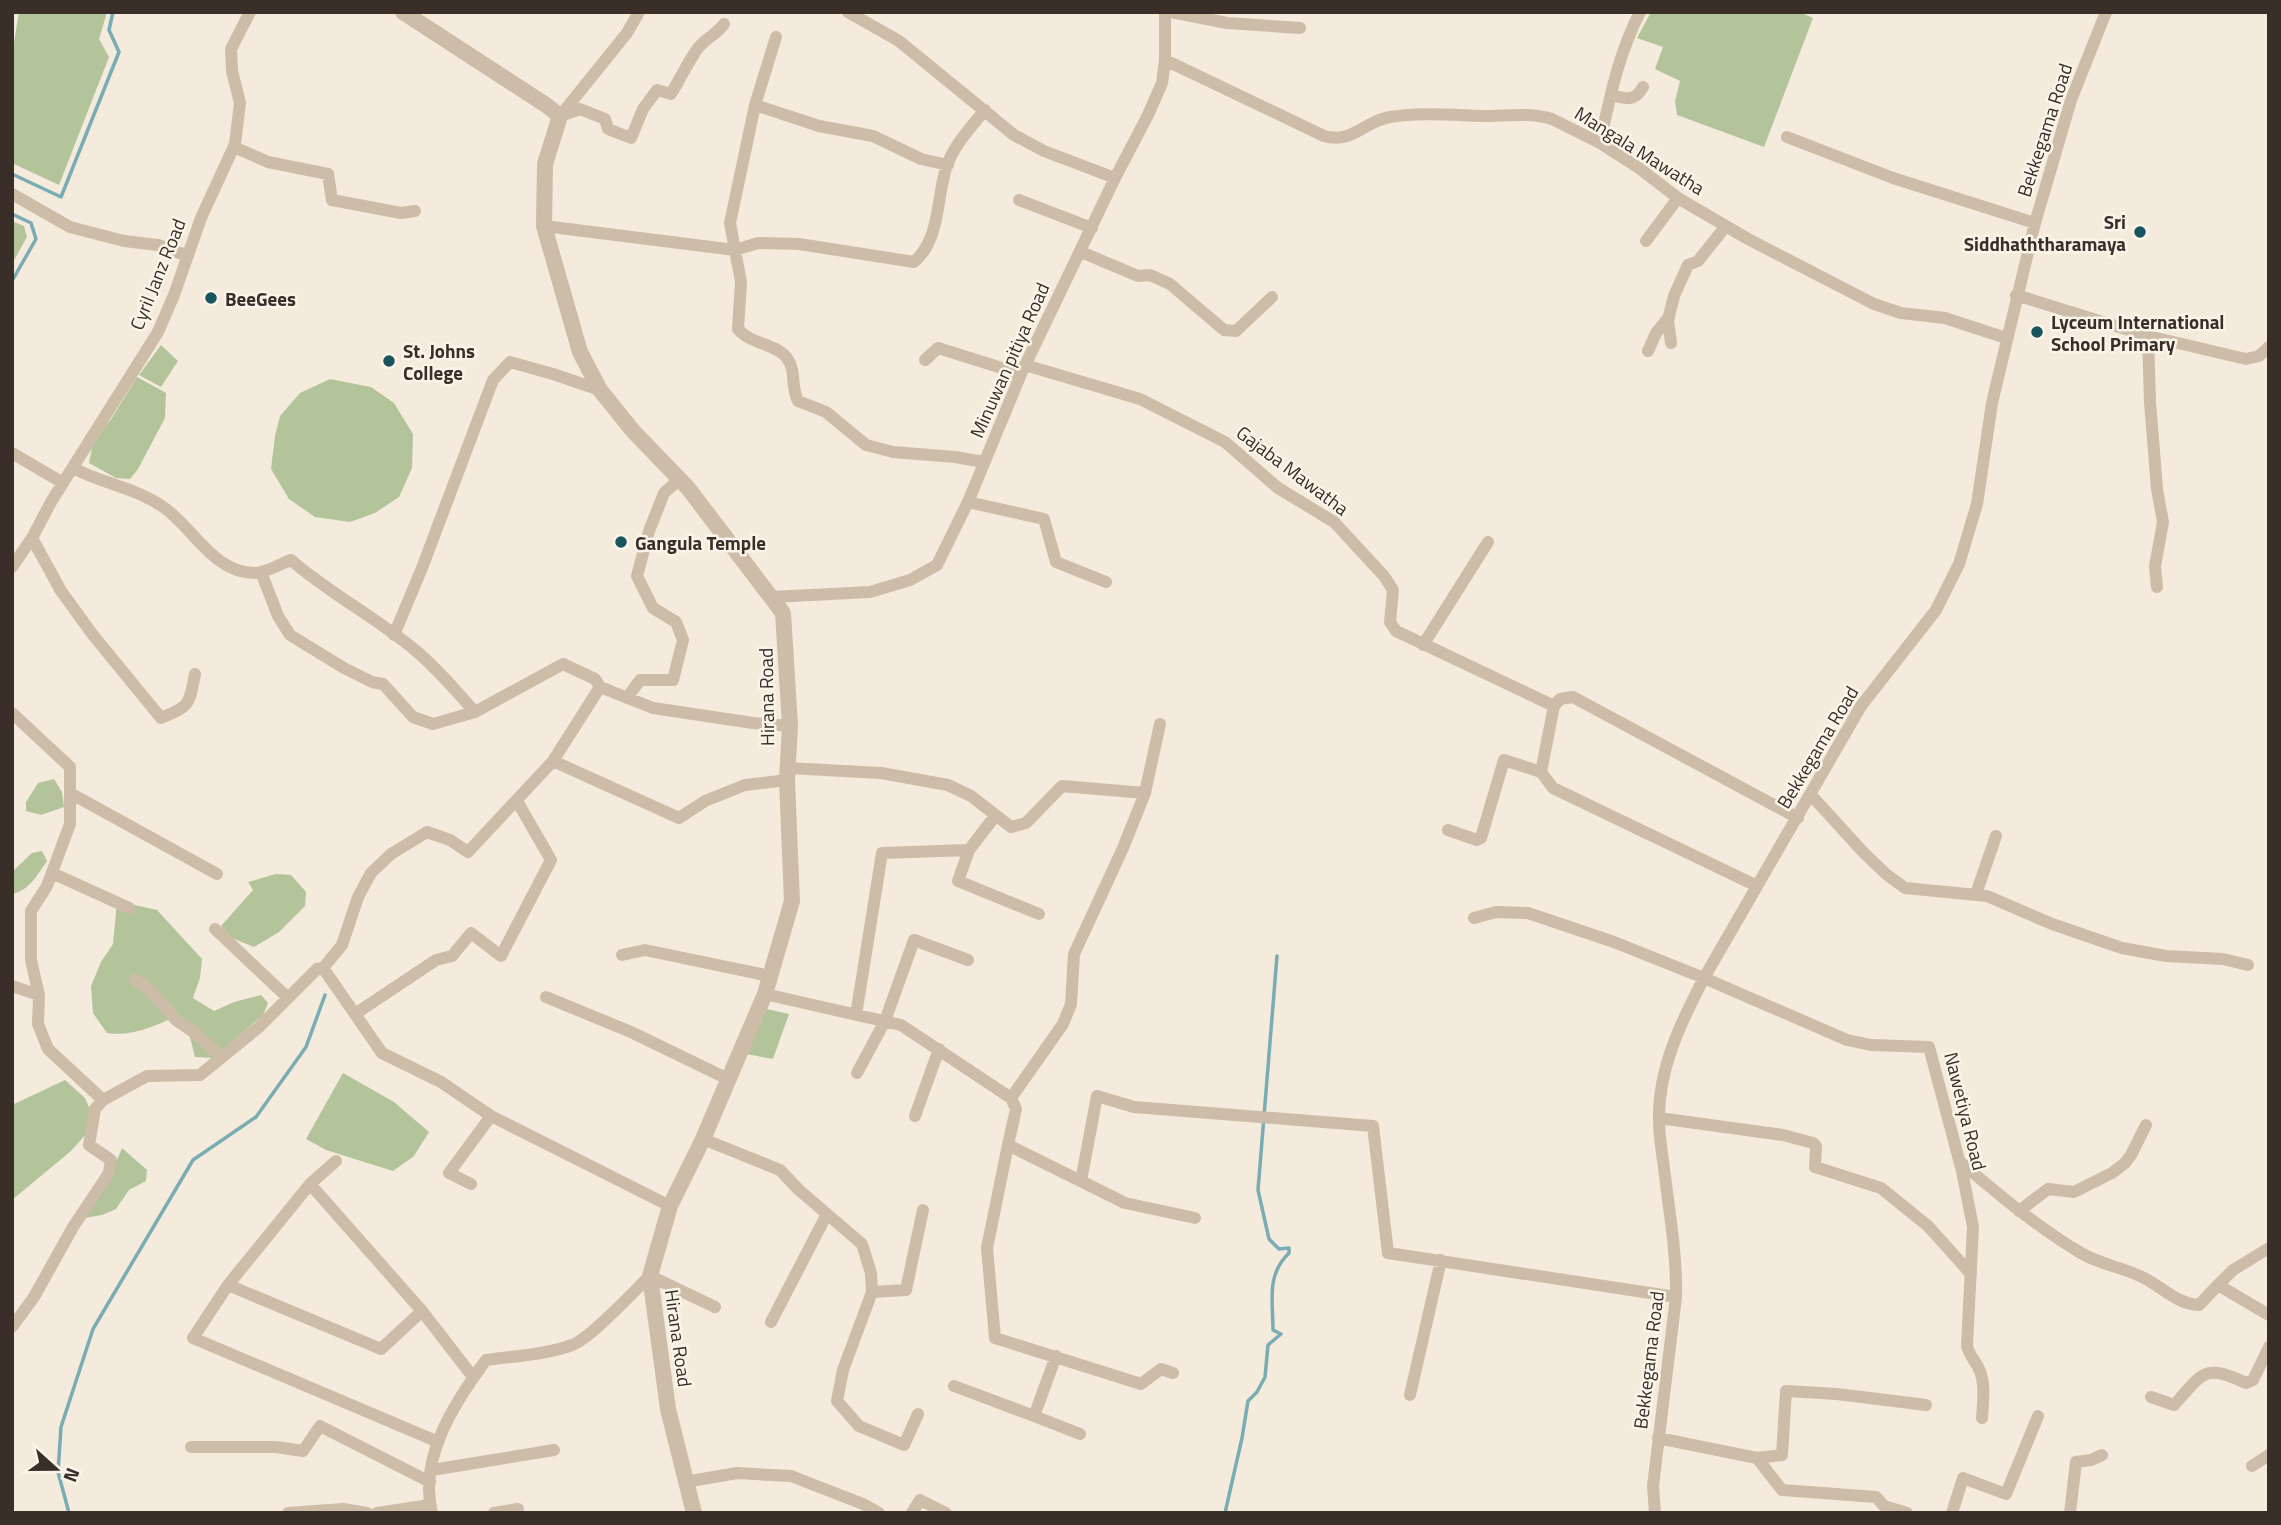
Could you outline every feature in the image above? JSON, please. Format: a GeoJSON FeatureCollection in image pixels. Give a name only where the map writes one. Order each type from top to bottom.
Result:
{"type":"FeatureCollection","features":[{"type":"Feature","properties":{"kind":"street","name":"Cyril Janz Road"},"geometry":{"type":"LineString","coordinates":[[12,567],[158,332],[201,218],[234,146],[240,103],[232,71],[232,49],[250,12]]}},
{"type":"Feature","properties":{"kind":"street"},"geometry":{"type":"LineString","coordinates":[[403,12],[560,116]]}},
{"type":"Feature","properties":{"kind":"street"},"geometry":{"type":"LineString","coordinates":[[560,116],[627,33],[639,12]]}},
{"type":"Feature","properties":{"kind":"street"},"geometry":{"type":"LineString","coordinates":[[848,12],[899,41],[1014,135],[1044,151],[1115,178]]}},
{"type":"Feature","properties":{"kind":"street","name":"Minuwan pitiya Road"},"geometry":{"type":"LineString","coordinates":[[772,597],[870,592],[910,580],[937,565],[968,502],[1023,370],[1115,178],[1149,115],[1162,83],[1165,12]]}},
{"type":"Feature","properties":{"kind":"street"},"geometry":{"type":"LineString","coordinates":[[1171,12],[1227,23],[1300,28]]}},
{"type":"Feature","properties":{"kind":"street"},"geometry":{"type":"LineString","coordinates":[[1600,143],[1618,63],[1640,12]]}},
{"type":"Feature","properties":{"kind":"street","name":"Bekkegama Road"},"geometry":{"type":"LineString","coordinates":[[1655,1513],[1653,1486],[1676,1297],[1676,1274],[1658,1118],[1664,1076],[1680,1025],[1757,886],[1861,706],[1936,610],[1959,564],[1977,504],[1992,403],[2035,223],[2071,100],[2106,12]]}},
{"type":"Feature","properties":{"kind":"street"},"geometry":{"type":"LineString","coordinates":[[560,116],[580,109],[605,119],[608,130],[631,138],[643,109],[657,90],[671,94],[697,49],[724,24]]}},
{"type":"Feature","properties":{"kind":"street"},"geometry":{"type":"LineString","coordinates":[[776,37],[755,105],[730,223],[741,282],[738,329],[743,335],[785,355],[792,369],[793,391],[798,401],[826,412],[866,445],[893,452],[984,462]]}},
{"type":"Feature","properties":{"kind":"street","name":"Mangala Mawatha"},"geometry":{"type":"LineString","coordinates":[[1165,60],[1324,136],[1336,139],[1354,134],[1387,117],[1534,116],[1552,119],[1600,143],[1678,198],[1726,226],[1883,309],[1945,318],[2006,338]]}},
{"type":"Feature","properties":{"kind":"street"},"geometry":{"type":"LineString","coordinates":[[1611,95],[1630,100],[1639,96],[1643,87]]}},
{"type":"Feature","properties":{"kind":"street"},"geometry":{"type":"LineString","coordinates":[[755,105],[819,126],[873,136],[921,159],[948,164]]}},
{"type":"Feature","properties":{"kind":"street"},"geometry":{"type":"LineString","coordinates":[[544,226],[735,250],[758,243],[799,244],[914,262],[929,243],[948,164],[964,136],[985,110]]}},
{"type":"Feature","properties":{"kind":"street","name":"Hirana Road"},"geometry":{"type":"LineString","coordinates":[[560,116],[545,164],[544,226],[580,352],[600,390],[633,431],[680,479],[783,613],[790,726],[787,774],[792,901],[765,994],[703,1139],[670,1206],[650,1276],[668,1409],[694,1513]]}},
{"type":"Feature","properties":{"kind":"street"},"geometry":{"type":"LineString","coordinates":[[1787,137],[1893,178],[2035,223]]}},
{"type":"Feature","properties":{"kind":"street"},"geometry":{"type":"LineString","coordinates":[[234,146],[268,162],[328,174],[332,200],[401,213],[415,211]]}},
{"type":"Feature","properties":{"kind":"street"},"geometry":{"type":"LineString","coordinates":[[12,194],[70,227],[124,241],[158,245],[188,256]]}},
{"type":"Feature","properties":{"kind":"street"},"geometry":{"type":"LineString","coordinates":[[1646,242],[1678,198]]}},
{"type":"Feature","properties":{"kind":"street"},"geometry":{"type":"LineString","coordinates":[[1018,200],[1091,228]]}},
{"type":"Feature","properties":{"kind":"street"},"geometry":{"type":"LineString","coordinates":[[1671,343],[1669,317],[1674,296],[1688,265],[1698,261],[1726,226]]}},
{"type":"Feature","properties":{"kind":"street"},"geometry":{"type":"LineString","coordinates":[[1080,252],[1138,276],[1150,275],[1170,284],[1224,330],[1236,331],[1272,296]]}},
{"type":"Feature","properties":{"kind":"street"},"geometry":{"type":"LineString","coordinates":[[2016,295],[2148,336],[2246,359],[2259,356],[2269,347]]}},
{"type":"Feature","properties":{"kind":"street"},"geometry":{"type":"LineString","coordinates":[[1648,351],[1656,333],[1669,317]]}},
{"type":"Feature","properties":{"kind":"street"},"geometry":{"type":"LineString","coordinates":[[2148,336],[2152,439],[2163,522],[2155,566],[2157,587]]}},
{"type":"Feature","properties":{"kind":"street","name":"Gajaba Mawatha"},"geometry":{"type":"LineString","coordinates":[[925,360],[937,348],[1140,399],[1225,442],[1278,488],[1334,523],[1384,576],[1393,590],[1390,622],[1396,631],[1554,706]]}},
{"type":"Feature","properties":{"kind":"street"},"geometry":{"type":"LineString","coordinates":[[394,635],[493,380],[510,362],[600,390]]}},
{"type":"Feature","properties":{"kind":"street"},"geometry":{"type":"LineString","coordinates":[[12,453],[63,483]]}},
{"type":"Feature","properties":{"kind":"street"},"geometry":{"type":"LineString","coordinates":[[73,468],[88,476],[131,489],[166,509],[230,568],[257,573],[290,560],[415,650],[475,712]]}},
{"type":"Feature","properties":{"kind":"street"},"geometry":{"type":"LineString","coordinates":[[627,698],[640,680],[673,680],[683,640],[676,622],[653,608],[637,576],[649,531],[664,493],[680,479]]}},
{"type":"Feature","properties":{"kind":"street"},"geometry":{"type":"LineString","coordinates":[[968,502],[1044,519],[1056,562],[1105,582]]}},
{"type":"Feature","properties":{"kind":"street"},"geometry":{"type":"LineString","coordinates":[[32,538],[69,602],[161,718],[179,711],[190,702],[195,674]]}},
{"type":"Feature","properties":{"kind":"street"},"geometry":{"type":"LineString","coordinates":[[1423,645],[1488,542]]}},
{"type":"Feature","properties":{"kind":"street"},"geometry":{"type":"LineString","coordinates":[[261,572],[278,616],[290,635],[344,668],[372,682],[383,684],[412,717],[433,724],[475,712],[563,664],[595,679],[600,687],[653,708],[790,726]]}},
{"type":"Feature","properties":{"kind":"street"},"geometry":{"type":"LineString","coordinates":[[12,1328],[34,1297],[73,1227],[109,1173],[111,1160],[89,1145],[95,1109],[103,1100],[147,1076],[200,1074],[259,1027],[317,969],[323,968],[342,945],[358,897],[371,873],[391,854],[427,832],[450,839],[468,852],[553,761],[600,687]]}},
{"type":"Feature","properties":{"kind":"street"},"geometry":{"type":"LineString","coordinates":[[1541,772],[1554,706],[1560,699],[1573,697],[1798,818]]}},
{"type":"Feature","properties":{"kind":"street"},"geometry":{"type":"LineString","coordinates":[[12,713],[70,767],[70,824],[47,886],[31,911],[31,960],[39,995],[38,1024],[48,1049],[103,1100]]}},
{"type":"Feature","properties":{"kind":"street"},"geometry":{"type":"LineString","coordinates":[[1012,1098],[1063,1024],[1071,1004],[1074,954],[1145,793],[1160,724]]}},
{"type":"Feature","properties":{"kind":"street"},"geometry":{"type":"LineString","coordinates":[[1448,830],[1481,838],[1504,760],[1541,772],[1553,788],[1757,886]]}},
{"type":"Feature","properties":{"kind":"street"},"geometry":{"type":"LineString","coordinates":[[553,761],[679,818],[705,802],[745,785],[787,774],[881,773],[948,785],[971,796],[1011,827],[1026,823],[1062,786],[1145,793]]}},
{"type":"Feature","properties":{"kind":"street"},"geometry":{"type":"LineString","coordinates":[[70,793],[217,874]]}},
{"type":"Feature","properties":{"kind":"street"},"geometry":{"type":"LineString","coordinates":[[1811,795],[1871,860],[1905,888],[1987,896],[2122,948],[2166,956],[2223,959],[2248,965]]}},
{"type":"Feature","properties":{"kind":"street"},"geometry":{"type":"LineString","coordinates":[[355,1014],[436,960],[452,956],[471,933],[501,956],[551,860],[517,801]]}},
{"type":"Feature","properties":{"kind":"street"},"geometry":{"type":"LineString","coordinates":[[995,816],[969,850],[958,881],[1039,914]]}},
{"type":"Feature","properties":{"kind":"street"},"geometry":{"type":"LineString","coordinates":[[1976,894],[1996,836]]}},
{"type":"Feature","properties":{"kind":"street"},"geometry":{"type":"LineString","coordinates":[[856,1015],[882,853],[969,850]]}},
{"type":"Feature","properties":{"kind":"street"},"geometry":{"type":"LineString","coordinates":[[52,873],[129,908]]}},
{"type":"Feature","properties":{"kind":"street"},"geometry":{"type":"LineString","coordinates":[[1474,918],[1496,912],[1528,913],[1614,942],[1704,978]]}},
{"type":"Feature","properties":{"kind":"street"},"geometry":{"type":"LineString","coordinates":[[215,929],[288,998]]}},
{"type":"Feature","properties":{"kind":"street"},"geometry":{"type":"LineString","coordinates":[[857,1073],[885,1021],[914,940],[968,960]]}},
{"type":"Feature","properties":{"kind":"street"},"geometry":{"type":"LineString","coordinates":[[622,955],[645,950],[770,976]]}},
{"type":"Feature","properties":{"kind":"street"},"geometry":{"type":"LineString","coordinates":[[323,968],[382,1053],[440,1082],[491,1116],[670,1206]]}},
{"type":"Feature","properties":{"kind":"street","name":"Nawetiya Road"},"geometry":{"type":"LineString","coordinates":[[1704,978],[1847,1040],[1871,1045],[1929,1047],[1973,1227],[1967,1346],[1969,1354],[1980,1369],[1984,1394],[1982,1418]]}},
{"type":"Feature","properties":{"kind":"street"},"geometry":{"type":"LineString","coordinates":[[135,981],[151,991],[176,1020],[221,1057]]}},
{"type":"Feature","properties":{"kind":"street"},"geometry":{"type":"LineString","coordinates":[[12,986],[39,995]]}},
{"type":"Feature","properties":{"kind":"street"},"geometry":{"type":"LineString","coordinates":[[765,994],[901,1025],[1012,1098],[1016,1109],[987,1248],[995,1338],[1141,1384],[1161,1369],[1173,1373]]}},
{"type":"Feature","properties":{"kind":"street"},"geometry":{"type":"LineString","coordinates":[[546,997],[631,1032],[728,1079]]}},
{"type":"Feature","properties":{"kind":"street"},"geometry":{"type":"LineString","coordinates":[[915,1116],[939,1049]]}},
{"type":"Feature","properties":{"kind":"street"},"geometry":{"type":"LineString","coordinates":[[1080,1181],[1097,1096],[1134,1107],[1373,1126],[1388,1253],[1676,1297]]}},
{"type":"Feature","properties":{"kind":"street"},"geometry":{"type":"LineString","coordinates":[[471,1184],[449,1173],[491,1116]]}},
{"type":"Feature","properties":{"kind":"street"},"geometry":{"type":"LineString","coordinates":[[1658,1118],[1783,1135],[1813,1143],[1816,1146],[1815,1167],[1881,1188],[1928,1226],[1971,1274]]}},
{"type":"Feature","properties":{"kind":"street"},"geometry":{"type":"LineString","coordinates":[[2019,1211],[2048,1189],[2074,1192],[2112,1173],[2131,1155],[2146,1125]]}},
{"type":"Feature","properties":{"kind":"street"},"geometry":{"type":"LineString","coordinates":[[703,1139],[780,1170],[862,1244],[871,1273],[873,1292],[843,1370],[837,1401],[859,1426],[904,1446],[918,1414]]}},
{"type":"Feature","properties":{"kind":"street"},"geometry":{"type":"LineString","coordinates":[[1008,1145],[1125,1203],[1195,1218]]}},
{"type":"Feature","properties":{"kind":"street"},"geometry":{"type":"LineString","coordinates":[[336,1161],[310,1184],[228,1285],[193,1338],[436,1441]]}},
{"type":"Feature","properties":{"kind":"street"},"geometry":{"type":"LineString","coordinates":[[1959,1161],[2019,1211],[2083,1254],[2145,1278],[2180,1301],[2190,1304],[2199,1305],[2233,1270],[2269,1248]]}},
{"type":"Feature","properties":{"kind":"street"},"geometry":{"type":"LineString","coordinates":[[310,1184],[422,1311],[473,1377]]}},
{"type":"Feature","properties":{"kind":"street"},"geometry":{"type":"LineString","coordinates":[[873,1292],[906,1290],[923,1210]]}},
{"type":"Feature","properties":{"kind":"street"},"geometry":{"type":"LineString","coordinates":[[771,1322],[827,1214]]}},
{"type":"Feature","properties":{"kind":"street"},"geometry":{"type":"LineString","coordinates":[[1410,1395],[1441,1260]]}},
{"type":"Feature","properties":{"kind":"street"},"geometry":{"type":"LineString","coordinates":[[377,1513],[431,1509],[431,1476],[436,1441],[473,1377],[486,1360],[530,1355],[575,1345],[650,1276],[715,1307]]}},
{"type":"Feature","properties":{"kind":"street"},"geometry":{"type":"LineString","coordinates":[[228,1285],[381,1349],[422,1311]]}},
{"type":"Feature","properties":{"kind":"street"},"geometry":{"type":"LineString","coordinates":[[2218,1285],[2269,1315]]}},
{"type":"Feature","properties":{"kind":"street"},"geometry":{"type":"LineString","coordinates":[[2151,1397],[2174,1405],[2198,1379],[2211,1372],[2223,1372],[2246,1383],[2253,1380],[2269,1347]]}},
{"type":"Feature","properties":{"kind":"street"},"geometry":{"type":"LineString","coordinates":[[1034,1416],[1056,1356]]}},
{"type":"Feature","properties":{"kind":"street"},"geometry":{"type":"LineString","coordinates":[[954,1386],[1080,1434]]}},
{"type":"Feature","properties":{"kind":"street"},"geometry":{"type":"LineString","coordinates":[[1658,1438],[1757,1458],[1783,1455],[1786,1391],[1926,1405]]}},
{"type":"Feature","properties":{"kind":"street"},"geometry":{"type":"LineString","coordinates":[[1952,1513],[1963,1479],[2006,1494],[2038,1416]]}},
{"type":"Feature","properties":{"kind":"street"},"geometry":{"type":"LineString","coordinates":[[191,1447],[276,1447],[303,1451],[320,1426],[431,1476],[554,1450]]}},
{"type":"Feature","properties":{"kind":"street"},"geometry":{"type":"LineString","coordinates":[[2070,1513],[2076,1462],[2102,1455]]}},
{"type":"Feature","properties":{"kind":"street"},"geometry":{"type":"LineString","coordinates":[[2252,1466],[2269,1455]]}},
{"type":"Feature","properties":{"kind":"street"},"geometry":{"type":"LineString","coordinates":[[1757,1458],[1782,1490],[1876,1497],[1884,1506],[1907,1513]]}},
{"type":"Feature","properties":{"kind":"street"},"geometry":{"type":"LineString","coordinates":[[685,1482],[737,1474],[791,1476],[879,1513]]}},
{"type":"Feature","properties":{"kind":"street"},"geometry":{"type":"LineString","coordinates":[[912,1513],[920,1500],[946,1513]]}},
{"type":"Feature","properties":{"kind":"street"},"geometry":{"type":"LineString","coordinates":[[288,1513],[343,1509],[367,1513]]}},
{"type":"Feature","properties":{"kind":"street"},"geometry":{"type":"LineString","coordinates":[[494,1513],[519,1509]]}},
{"type":"Feature","properties":{"kind":"green space"},"geometry":{"type":"Polygon","coordinates":[[[19,12],[107,12],[99,39],[109,57],[59,185],[12,163],[12,55],[19,12]]]}},
{"type":"Feature","properties":{"kind":"green space"},"geometry":{"type":"Polygon","coordinates":[[[1651,12],[1799,12],[1813,18],[1764,147],[1677,115],[1675,101],[1680,81],[1655,69],[1663,47],[1637,38],[1651,12]]]}},
{"type":"Feature","properties":{"kind":"green space"},"geometry":{"type":"Polygon","coordinates":[[[12,221],[24,226],[27,237],[12,264],[12,221]]]}},
{"type":"Feature","properties":{"kind":"green space"},"geometry":{"type":"Polygon","coordinates":[[[161,345],[178,361],[161,387],[139,375],[161,345]]]}},
{"type":"Feature","properties":{"kind":"green space"},"geometry":{"type":"Polygon","coordinates":[[[137,377],[166,393],[165,418],[130,479],[116,478],[89,463],[93,443],[137,377]]]}},
{"type":"Feature","properties":{"kind":"green space"},"geometry":{"type":"Polygon","coordinates":[[[330,379],[371,387],[394,403],[413,434],[412,468],[399,497],[375,513],[350,522],[315,517],[289,499],[271,469],[280,416],[300,393],[330,379]]]}},
{"type":"Feature","properties":{"kind":"green space"},"geometry":{"type":"Polygon","coordinates":[[[54,779],[62,792],[64,807],[41,815],[26,811],[26,802],[38,783],[54,779]]]}},
{"type":"Feature","properties":{"kind":"green space"},"geometry":{"type":"Polygon","coordinates":[[[42,851],[47,861],[28,885],[12,894],[12,872],[32,853],[42,851]]]}},
{"type":"Feature","properties":{"kind":"green space"},"geometry":{"type":"Polygon","coordinates":[[[276,874],[291,875],[306,892],[305,906],[279,932],[254,947],[232,938],[221,926],[253,890],[248,882],[276,874]]]}},
{"type":"Feature","properties":{"kind":"green space"},"geometry":{"type":"Polygon","coordinates":[[[117,901],[157,910],[202,959],[200,978],[193,998],[214,1011],[261,995],[268,1003],[263,1015],[213,1058],[195,1057],[188,1029],[177,1016],[134,1032],[107,1033],[93,1013],[91,986],[101,962],[113,944],[117,901]]]}},
{"type":"Feature","properties":{"kind":"green space"},"geometry":{"type":"Polygon","coordinates":[[[767,1009],[789,1014],[773,1059],[746,1054],[767,1009]]]}},
{"type":"Feature","properties":{"kind":"green space"},"geometry":{"type":"Polygon","coordinates":[[[343,1073],[394,1102],[429,1132],[414,1156],[393,1171],[326,1150],[306,1139],[343,1073]]]}},
{"type":"Feature","properties":{"kind":"green space"},"geometry":{"type":"Polygon","coordinates":[[[65,1080],[85,1098],[96,1123],[71,1151],[12,1200],[12,1105],[65,1080]]]}},
{"type":"Feature","properties":{"kind":"green space"},"geometry":{"type":"Polygon","coordinates":[[[122,1148],[147,1170],[146,1181],[129,1190],[116,1209],[85,1218],[113,1170],[122,1148]]]}},
{"type":"Feature","properties":{"kind":"waterway"},"geometry":{"type":"LineString","coordinates":[[12,174],[61,197],[119,52],[109,30],[113,12]]}},
{"type":"Feature","properties":{"kind":"waterway"},"geometry":{"type":"LineString","coordinates":[[12,214],[31,223],[36,239],[12,281]]}},
{"type":"Feature","properties":{"kind":"waterway"},"geometry":{"type":"LineString","coordinates":[[1225,1513],[1248,1401],[1257,1392],[1265,1377],[1268,1345],[1281,1334],[1273,1330],[1272,1289],[1277,1270],[1289,1253],[1289,1248],[1279,1249],[1269,1239],[1258,1190],[1277,956]]}},
{"type":"Feature","properties":{"kind":"waterway"},"geometry":{"type":"LineString","coordinates":[[69,1513],[58,1472],[61,1427],[93,1329],[193,1160],[256,1117],[306,1047],[325,995]]}},
{"type":"Feature","properties":{"kind":"place","name":"Sri Siddhaththaramaya"},"geometry":{"type":"Point","coordinates":[2140,232]}},
{"type":"Feature","properties":{"kind":"place","name":"BeeGees"},"geometry":{"type":"Point","coordinates":[211,298]}},
{"type":"Feature","properties":{"kind":"place","name":"Lyceum International School Primary"},"geometry":{"type":"Point","coordinates":[2037,332]}},
{"type":"Feature","properties":{"kind":"place","name":"St. Johns College"},"geometry":{"type":"Point","coordinates":[389,361]}},
{"type":"Feature","properties":{"kind":"place","name":"Gangula Temple"},"geometry":{"type":"Point","coordinates":[621,542]}}]}
